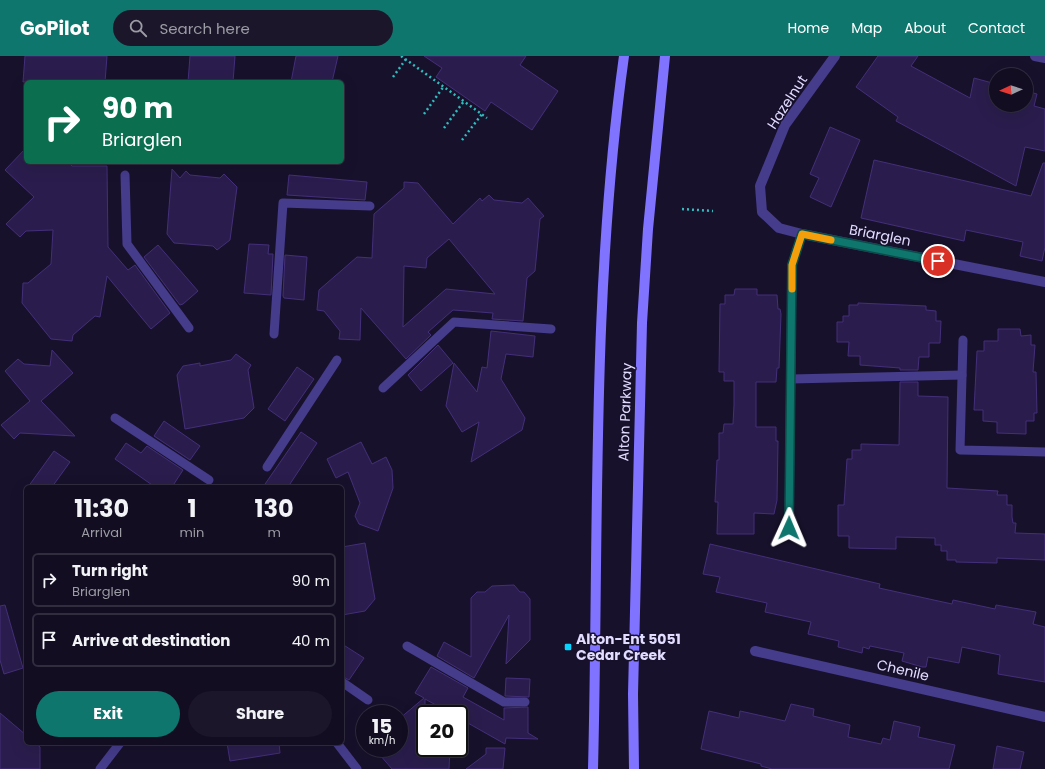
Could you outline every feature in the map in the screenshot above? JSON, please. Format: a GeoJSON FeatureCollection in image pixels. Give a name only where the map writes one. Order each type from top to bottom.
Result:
{"type":"FeatureCollection","features":[{"type":"Feature","properties":{"kind":"main road","name":"Alton Parkway"},"geometry":{"type":"LineString","coordinates":[[593,769],[599,378],[604,269],[611,168],[616,113],[624,56]]}},
{"type":"Feature","properties":{"kind":"main road","name":"Alton Parkway"},"geometry":{"type":"LineString","coordinates":[[634,769],[633,694],[642,323],[648,229],[665,56]]}},
{"type":"Feature","properties":{"kind":"street","name":"Hazelnut"},"geometry":{"type":"LineString","coordinates":[[762,212],[760,186],[785,125],[834,56]]}},
{"type":"Feature","properties":{"kind":"street"},"geometry":{"type":"LineString","coordinates":[[1035,56],[1045,58]]}},
{"type":"Feature","properties":{"kind":"street","name":"Briarglen"},"geometry":{"type":"LineString","coordinates":[[762,212],[779,228],[802,234],[1045,282]]}},
{"type":"Feature","properties":{"kind":"street","name":"Chenile"},"geometry":{"type":"LineString","coordinates":[[755,651],[1045,717]]}},
{"type":"Feature","properties":{"kind":"lane"},"geometry":{"type":"LineString","coordinates":[[126,175],[127,244],[189,328]]}},
{"type":"Feature","properties":{"kind":"lane"},"geometry":{"type":"LineString","coordinates":[[274,334],[283,204],[370,206]]}},
{"type":"Feature","properties":{"kind":"lane"},"geometry":{"type":"LineString","coordinates":[[789,528],[792,265],[802,234]]}},
{"type":"Feature","properties":{"kind":"lane"},"geometry":{"type":"LineString","coordinates":[[383,388],[454,322],[551,329]]}},
{"type":"Feature","properties":{"kind":"lane"},"geometry":{"type":"LineString","coordinates":[[963,340],[960,450],[1045,452]]}},
{"type":"Feature","properties":{"kind":"lane"},"geometry":{"type":"LineString","coordinates":[[267,467],[337,360]]}},
{"type":"Feature","properties":{"kind":"lane"},"geometry":{"type":"LineString","coordinates":[[791,379],[962,375]]}},
{"type":"Feature","properties":{"kind":"lane"},"geometry":{"type":"LineString","coordinates":[[115,418],[209,480]]}},
{"type":"Feature","properties":{"kind":"lane"},"geometry":{"type":"LineString","coordinates":[[407,646],[504,702],[525,702]]}},
{"type":"Feature","properties":{"kind":"lane"},"geometry":{"type":"LineString","coordinates":[[344,683],[368,700]]}},
{"type":"Feature","properties":{"kind":"lane"},"geometry":{"type":"LineString","coordinates":[[100,769],[118,745]]}},
{"type":"Feature","properties":{"kind":"lane"},"geometry":{"type":"LineString","coordinates":[[339,745],[358,769]]}},
{"type":"Feature","properties":{"kind":"path"},"geometry":{"type":"LineString","coordinates":[[401,56],[487,118]]}},
{"type":"Feature","properties":{"kind":"path"},"geometry":{"type":"LineString","coordinates":[[393,78],[406,59]]}},
{"type":"Feature","properties":{"kind":"path"},"geometry":{"type":"LineString","coordinates":[[424,114],[444,86]]}},
{"type":"Feature","properties":{"kind":"path"},"geometry":{"type":"LineString","coordinates":[[444,128],[464,100]]}},
{"type":"Feature","properties":{"kind":"path"},"geometry":{"type":"LineString","coordinates":[[462,140],[482,114]]}},
{"type":"Feature","properties":{"kind":"path"},"geometry":{"type":"LineString","coordinates":[[682,209],[713,211]]}},
{"type":"Feature","properties":{"kind":"building"},"geometry":{"type":"Polygon","coordinates":[[[25,56],[107,56],[105,80],[24,80],[23,82],[25,56]]]}},
{"type":"Feature","properties":{"kind":"building"},"geometry":{"type":"Polygon","coordinates":[[[190,56],[235,56],[233,80],[188,80],[190,56]]]}},
{"type":"Feature","properties":{"kind":"building"},"geometry":{"type":"Polygon","coordinates":[[[296,56],[338,56],[332,80],[291,80],[296,56]]]}},
{"type":"Feature","properties":{"kind":"building"},"geometry":{"type":"Polygon","coordinates":[[[424,56],[526,56],[520,65],[558,91],[532,130],[491,102],[485,111],[436,77],[442,68],[424,56]]]}},
{"type":"Feature","properties":{"kind":"building"},"geometry":{"type":"Polygon","coordinates":[[[878,56],[918,56],[911,66],[970,98],[974,78],[989,82],[989,112],[1033,112],[1033,93],[1037,94],[1034,106],[1045,109],[1045,151],[1025,147],[1016,186],[896,121],[898,117],[856,87],[878,56]]]}},
{"type":"Feature","properties":{"kind":"building"},"geometry":{"type":"Polygon","coordinates":[[[830,127],[860,140],[831,207],[810,197],[819,178],[810,174],[830,127]]]}},
{"type":"Feature","properties":{"kind":"building"},"geometry":{"type":"Polygon","coordinates":[[[24,150],[24,164],[107,166],[108,247],[128,270],[135,265],[170,313],[151,329],[107,276],[100,317],[95,316],[73,335],[72,341],[51,339],[22,303],[23,283],[28,283],[51,264],[53,230],[26,231],[20,237],[6,224],[34,197],[5,170],[24,150]]]}},
{"type":"Feature","properties":{"kind":"building"},"geometry":{"type":"Polygon","coordinates":[[[874,160],[1031,196],[1043,163],[1045,163],[1045,247],[1042,261],[1020,256],[1023,242],[966,230],[964,241],[861,218],[874,160]]]}},
{"type":"Feature","properties":{"kind":"building"},"geometry":{"type":"Polygon","coordinates":[[[172,169],[180,178],[186,171],[190,175],[220,178],[224,174],[237,187],[230,240],[217,250],[213,246],[174,243],[167,234],[172,169]]]}},
{"type":"Feature","properties":{"kind":"building"},"geometry":{"type":"Polygon","coordinates":[[[289,175],[367,182],[365,200],[287,195],[289,175]]]}},
{"type":"Feature","properties":{"kind":"building"},"geometry":{"type":"Polygon","coordinates":[[[404,182],[418,183],[453,224],[480,198],[482,201],[489,195],[494,200],[522,203],[528,198],[544,216],[540,219],[535,271],[527,278],[523,321],[492,319],[493,313],[453,310],[428,332],[431,335],[406,359],[361,308],[360,340],[339,339],[340,331],[324,311],[317,310],[319,290],[357,257],[372,258],[374,214],[404,188],[404,182]],[[449,239],[427,258],[426,268],[404,266],[403,327],[446,289],[495,294],[449,239]]]}},
{"type":"Feature","properties":{"kind":"building"},"geometry":{"type":"Polygon","coordinates":[[[249,244],[269,245],[268,254],[273,254],[271,295],[244,293],[249,244]]]}},
{"type":"Feature","properties":{"kind":"building"},"geometry":{"type":"Polygon","coordinates":[[[158,245],[198,291],[183,304],[180,305],[144,257],[158,245]]]}},
{"type":"Feature","properties":{"kind":"building"},"geometry":{"type":"Polygon","coordinates":[[[285,255],[307,257],[304,300],[284,298],[283,296],[285,255]]]}},
{"type":"Feature","properties":{"kind":"building"},"geometry":{"type":"Polygon","coordinates":[[[735,289],[757,289],[757,295],[777,295],[778,309],[780,309],[781,314],[779,368],[777,368],[776,382],[756,382],[756,427],[776,427],[776,441],[778,441],[777,500],[774,514],[754,513],[754,534],[717,534],[718,502],[715,502],[717,460],[719,460],[719,433],[723,433],[724,424],[733,424],[734,405],[734,381],[724,381],[724,372],[719,372],[720,304],[725,304],[725,295],[734,295],[735,289]]]}},
{"type":"Feature","properties":{"kind":"building"},"geometry":{"type":"Polygon","coordinates":[[[858,303],[926,306],[926,310],[936,311],[936,321],[941,321],[940,343],[929,343],[929,357],[919,357],[918,370],[900,370],[900,368],[860,365],[860,356],[848,356],[849,342],[837,342],[837,322],[843,322],[843,316],[849,316],[849,305],[858,305],[858,303]]]}},
{"type":"Feature","properties":{"kind":"building"},"geometry":{"type":"Polygon","coordinates":[[[998,329],[1020,329],[1021,336],[1031,335],[1031,345],[1035,345],[1033,372],[1036,372],[1037,413],[1034,413],[1034,421],[1026,421],[1026,434],[997,433],[997,422],[983,421],[983,410],[974,410],[977,351],[984,351],[984,341],[998,341],[998,329]]]}},
{"type":"Feature","properties":{"kind":"building"},"geometry":{"type":"Polygon","coordinates":[[[491,331],[535,336],[533,357],[506,354],[501,379],[525,418],[522,430],[471,462],[479,422],[462,432],[446,406],[454,363],[477,392],[482,367],[487,368],[491,331]]]}},
{"type":"Feature","properties":{"kind":"building"},"geometry":{"type":"Polygon","coordinates":[[[438,345],[453,363],[421,391],[408,375],[438,345]]]}},
{"type":"Feature","properties":{"kind":"building"},"geometry":{"type":"Polygon","coordinates":[[[52,350],[73,373],[41,401],[75,436],[20,433],[14,439],[1,425],[30,401],[5,371],[18,359],[24,364],[50,366],[52,350]]]}},
{"type":"Feature","properties":{"kind":"building"},"geometry":{"type":"Polygon","coordinates":[[[236,354],[251,365],[248,370],[254,408],[244,418],[185,429],[177,375],[183,366],[200,363],[200,366],[231,360],[236,354]]]}},
{"type":"Feature","properties":{"kind":"building"},"geometry":{"type":"Polygon","coordinates":[[[297,367],[314,379],[285,421],[268,409],[297,367]]]}},
{"type":"Feature","properties":{"kind":"building"},"geometry":{"type":"Polygon","coordinates":[[[900,382],[918,382],[918,396],[948,397],[947,488],[998,491],[997,495],[1007,495],[1007,505],[1012,505],[1013,523],[1016,523],[1015,533],[1045,534],[1045,560],[997,558],[997,563],[956,562],[956,560],[947,560],[947,551],[941,551],[941,545],[935,545],[935,538],[896,537],[896,549],[849,548],[849,536],[838,536],[838,505],[844,505],[847,459],[852,459],[852,450],[861,450],[861,444],[899,445],[900,382]]]}},
{"type":"Feature","properties":{"kind":"building"},"geometry":{"type":"Polygon","coordinates":[[[164,421],[200,446],[190,460],[154,436],[164,421]]]}},
{"type":"Feature","properties":{"kind":"building"},"geometry":{"type":"Polygon","coordinates":[[[301,432],[317,443],[289,485],[264,485],[301,432]]]}},
{"type":"Feature","properties":{"kind":"building"},"geometry":{"type":"Polygon","coordinates":[[[361,442],[372,464],[386,457],[392,470],[393,488],[378,531],[359,524],[355,516],[360,503],[348,472],[336,478],[327,459],[361,442]]]}},
{"type":"Feature","properties":{"kind":"building"},"geometry":{"type":"Polygon","coordinates":[[[126,443],[141,453],[147,446],[183,470],[173,485],[152,485],[115,459],[126,443]]]}},
{"type":"Feature","properties":{"kind":"building"},"geometry":{"type":"Polygon","coordinates":[[[54,451],[70,462],[53,485],[29,485],[54,451]]]}},
{"type":"Feature","properties":{"kind":"building"},"geometry":{"type":"Polygon","coordinates":[[[365,543],[375,599],[365,611],[344,615],[344,547],[365,543]]]}},
{"type":"Feature","properties":{"kind":"building"},"geometry":{"type":"Polygon","coordinates":[[[710,544],[880,584],[879,588],[952,604],[953,600],[995,609],[996,605],[1036,612],[1033,624],[1045,627],[1045,682],[998,674],[1000,655],[962,647],[959,663],[928,657],[926,667],[922,667],[902,661],[904,653],[870,646],[869,649],[863,647],[862,653],[838,647],[839,641],[808,634],[811,622],[765,612],[767,603],[716,592],[720,577],[703,574],[710,544]]]}},
{"type":"Feature","properties":{"kind":"building"},"geometry":{"type":"Polygon","coordinates":[[[514,585],[520,592],[524,592],[530,599],[530,640],[506,664],[509,615],[474,678],[437,656],[444,642],[471,657],[471,598],[477,592],[485,592],[492,586],[514,585]]]}},
{"type":"Feature","properties":{"kind":"building"},"geometry":{"type":"Polygon","coordinates":[[[5,605],[23,668],[4,674],[0,660],[0,606],[5,605]]]}},
{"type":"Feature","properties":{"kind":"building"},"geometry":{"type":"Polygon","coordinates":[[[344,645],[364,658],[349,680],[344,677],[344,645]]]}},
{"type":"Feature","properties":{"kind":"building"},"geometry":{"type":"Polygon","coordinates":[[[431,667],[468,688],[463,697],[504,720],[504,708],[528,707],[528,733],[538,739],[506,738],[505,744],[468,723],[468,705],[436,705],[425,699],[425,705],[416,705],[416,757],[450,757],[449,769],[392,769],[382,757],[408,757],[408,711],[424,698],[415,693],[431,667]]]}},
{"type":"Feature","properties":{"kind":"building"},"geometry":{"type":"Polygon","coordinates":[[[506,678],[530,679],[529,697],[505,696],[506,678]]]}},
{"type":"Feature","properties":{"kind":"building"},"geometry":{"type":"Polygon","coordinates":[[[791,704],[814,709],[813,716],[850,725],[848,737],[881,744],[883,738],[890,740],[894,721],[920,727],[918,737],[955,745],[949,769],[772,769],[761,766],[761,764],[701,749],[709,711],[739,718],[740,711],[785,721],[791,704]]]}},
{"type":"Feature","properties":{"kind":"building"},"geometry":{"type":"Polygon","coordinates":[[[0,713],[24,733],[24,745],[38,745],[40,747],[40,769],[0,769],[0,713]]]}},
{"type":"Feature","properties":{"kind":"building"},"geometry":{"type":"Polygon","coordinates":[[[227,745],[279,745],[280,753],[230,761],[227,745]]]}},
{"type":"Feature","properties":{"kind":"building"},"geometry":{"type":"Polygon","coordinates":[[[997,746],[1024,752],[1020,769],[993,769],[997,746]]]}},
{"type":"Feature","properties":{"kind":"building"},"geometry":{"type":"Polygon","coordinates":[[[486,748],[505,748],[503,769],[466,769],[486,754],[486,748]]]}},
{"type":"Feature","properties":{"kind":"slow traffic"},"geometry":{"type":"LineString","coordinates":[[792,289],[792,265],[802,234],[831,240]]}},
{"type":"Feature","properties":{"kind":"place","name":"Alton-Ent 5051 Cedar Creek"},"geometry":{"type":"Point","coordinates":[568,647]}},
{"type":"Feature","properties":{"kind":"route"},"geometry":{"type":"LineString","coordinates":[[789,528],[792,265],[802,234],[938,261]]}}]}
